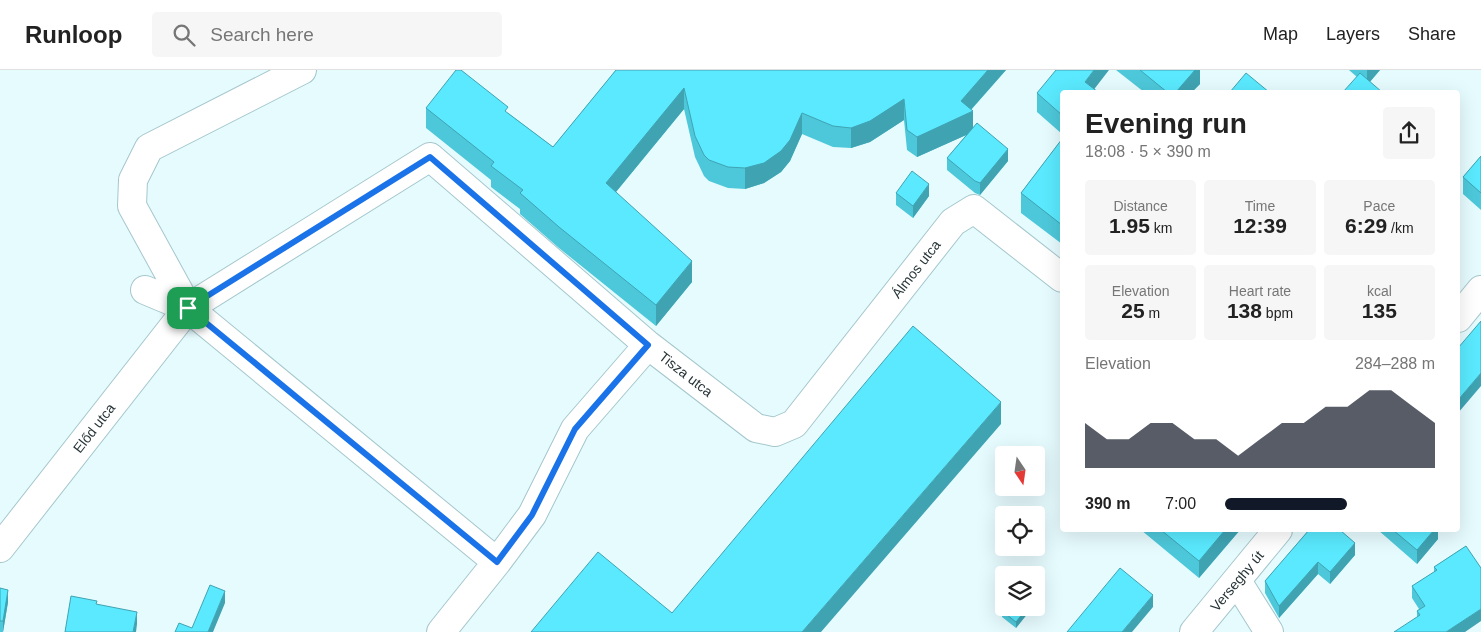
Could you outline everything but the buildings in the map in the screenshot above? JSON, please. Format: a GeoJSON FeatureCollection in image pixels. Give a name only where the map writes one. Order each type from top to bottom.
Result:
{"type":"FeatureCollection","features":[{"type":"Feature","properties":{"kind":"street"},"geometry":{"type":"LineString","coordinates":[[188,308],[132,206],[133,180],[149,148],[302,70]]}},
{"type":"Feature","properties":{"kind":"street","name":"Tisza utca"},"geometry":{"type":"LineString","coordinates":[[188,308],[430,157],[648,345],[756,428],[775,432],[794,424]]}},
{"type":"Feature","properties":{"kind":"street","name":"Álmos utca"},"geometry":{"type":"LineString","coordinates":[[794,424],[953,222],[974,209],[1060,276]]}},
{"type":"Feature","properties":{"kind":"street"},"geometry":{"type":"LineString","coordinates":[[145,290],[188,308],[497,562]]}},
{"type":"Feature","properties":{"kind":"street"},"geometry":{"type":"LineString","coordinates":[[1460,316],[1481,290]]}},
{"type":"Feature","properties":{"kind":"street","name":"Előd utca"},"geometry":{"type":"LineString","coordinates":[[0,548],[188,308]]}},
{"type":"Feature","properties":{"kind":"street"},"geometry":{"type":"LineString","coordinates":[[441,632],[532,515],[575,429],[648,345]]}},
{"type":"Feature","properties":{"kind":"street","name":"Verseghy út"},"geometry":{"type":"LineString","coordinates":[[1194,632],[1238,581],[1276,532]]}},
{"type":"Feature","properties":{"kind":"street"},"geometry":{"type":"LineString","coordinates":[[1238,581],[1268,632]]}},
{"type":"Feature","properties":{"kind":"route"},"geometry":{"type":"LineString","coordinates":[[430,157],[648,345],[575,429],[532,515],[497,562],[188,308],[430,157]]}}]}
